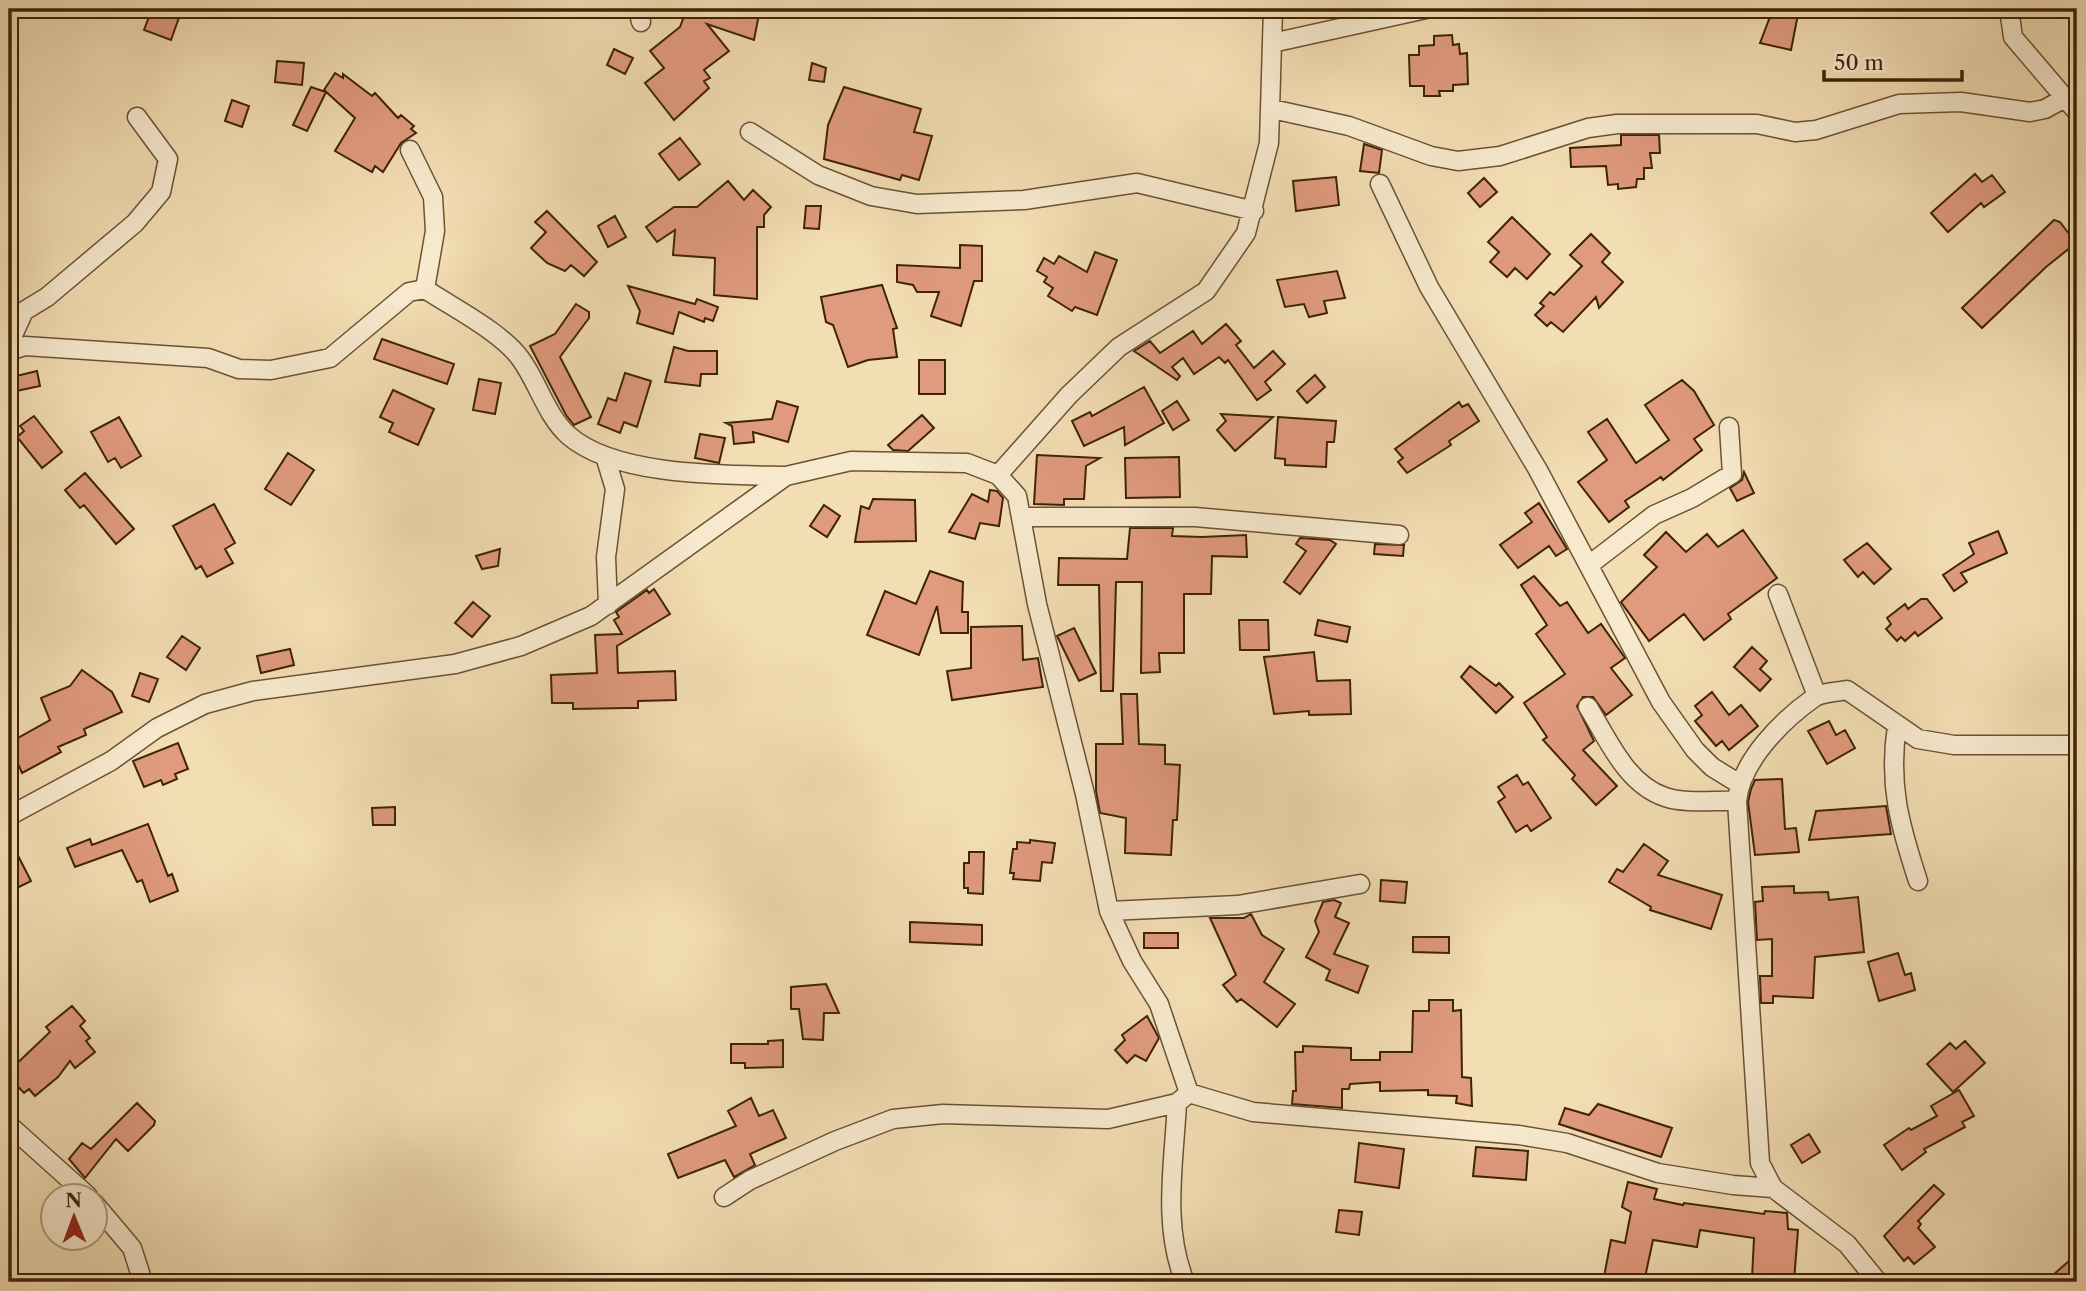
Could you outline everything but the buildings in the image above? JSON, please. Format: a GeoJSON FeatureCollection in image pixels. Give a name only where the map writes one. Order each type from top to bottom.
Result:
{"type":"FeatureCollection","features":[{"type":"Feature","properties":{"kind":"street"},"geometry":{"type":"LineString","coordinates":[[998,475],[1069,395],[1119,346],[1206,291],[1247,233],[1269,143],[1273,9]]}},
{"type":"Feature","properties":{"kind":"street"},"geometry":{"type":"LineString","coordinates":[[1272,43],[1426,9]]}},
{"type":"Feature","properties":{"kind":"street"},"geometry":{"type":"LineString","coordinates":[[2009,9],[2013,37],[2063,99],[2077,112]]}},
{"type":"Feature","properties":{"kind":"street"},"geometry":{"type":"LineString","coordinates":[[1272,110],[1349,126],[1431,156],[1458,161],[1500,156],[1588,128],[1617,124],[1757,124],[1795,132],[1816,130],[1899,104],[1961,102],[2030,112],[2045,109],[2063,99]]}},
{"type":"Feature","properties":{"kind":"street"},"geometry":{"type":"LineString","coordinates":[[9,344],[24,311],[47,297],[135,223],[161,192],[168,159],[137,117]]}},
{"type":"Feature","properties":{"kind":"street"},"geometry":{"type":"LineString","coordinates":[[750,132],[818,175],[871,196],[917,204],[1024,200],[1137,183],[1254,211]]}},
{"type":"Feature","properties":{"kind":"street"},"geometry":{"type":"LineString","coordinates":[[410,150],[433,197],[435,231],[425,289]]}},
{"type":"Feature","properties":{"kind":"street"},"geometry":{"type":"LineString","coordinates":[[1380,184],[1429,287],[1538,470],[1661,702],[1695,750],[1737,792]]}},
{"type":"Feature","properties":{"kind":"street"},"geometry":{"type":"LineString","coordinates":[[9,351],[25,346],[208,358],[239,369],[271,370],[330,358],[409,292],[425,289],[511,349],[519,357],[556,422],[569,436],[605,456],[693,475],[786,476],[851,461],[967,463],[998,475],[1017,496],[1037,604],[1085,794],[1109,911],[1132,961],[1159,1004],[1183,1098],[1170,1212],[1174,1255],[1185,1282]]}},
{"type":"Feature","properties":{"kind":"street"},"geometry":{"type":"LineString","coordinates":[[1589,565],[1654,515],[1692,499],[1731,474],[1729,427]]}},
{"type":"Feature","properties":{"kind":"street"},"geometry":{"type":"LineString","coordinates":[[605,456],[615,489],[606,557],[608,605]]}},
{"type":"Feature","properties":{"kind":"street"},"geometry":{"type":"LineString","coordinates":[[9,816],[111,761],[157,728],[205,704],[253,691],[455,664],[521,646],[591,616],[786,476]]}},
{"type":"Feature","properties":{"kind":"street"},"geometry":{"type":"LineString","coordinates":[[1021,517],[1195,517],[1399,535]]}},
{"type":"Feature","properties":{"kind":"street"},"geometry":{"type":"LineString","coordinates":[[1778,594],[1817,696]]}},
{"type":"Feature","properties":{"kind":"street"},"geometry":{"type":"LineString","coordinates":[[1878,1282],[1847,1244],[1773,1188],[1760,1163],[1737,792],[1748,765],[1784,724],[1817,696],[1847,690],[1919,739],[1954,745],[2077,745]]}},
{"type":"Feature","properties":{"kind":"street"},"geometry":{"type":"LineString","coordinates":[[1588,707],[1632,777],[1653,792],[1667,798],[1737,792]]}},
{"type":"Feature","properties":{"kind":"street"},"geometry":{"type":"LineString","coordinates":[[1898,726],[1892,759],[1897,816],[1918,881]]}},
{"type":"Feature","properties":{"kind":"street"},"geometry":{"type":"LineString","coordinates":[[1109,911],[1238,905],[1360,884]]}},
{"type":"Feature","properties":{"kind":"street"},"geometry":{"type":"LineString","coordinates":[[724,1196],[750,1180],[822,1146],[893,1119],[943,1114],[1108,1119],[1183,1098],[1253,1112],[1519,1135],[1567,1143],[1658,1173],[1773,1188]]}},
{"type":"Feature","properties":{"kind":"street"},"geometry":{"type":"LineString","coordinates":[[9,1125],[72,1182]]}},
{"type":"Feature","properties":{"kind":"street"},"geometry":{"type":"LineString","coordinates":[[108,1220],[132,1248],[143,1282]]}}]}
